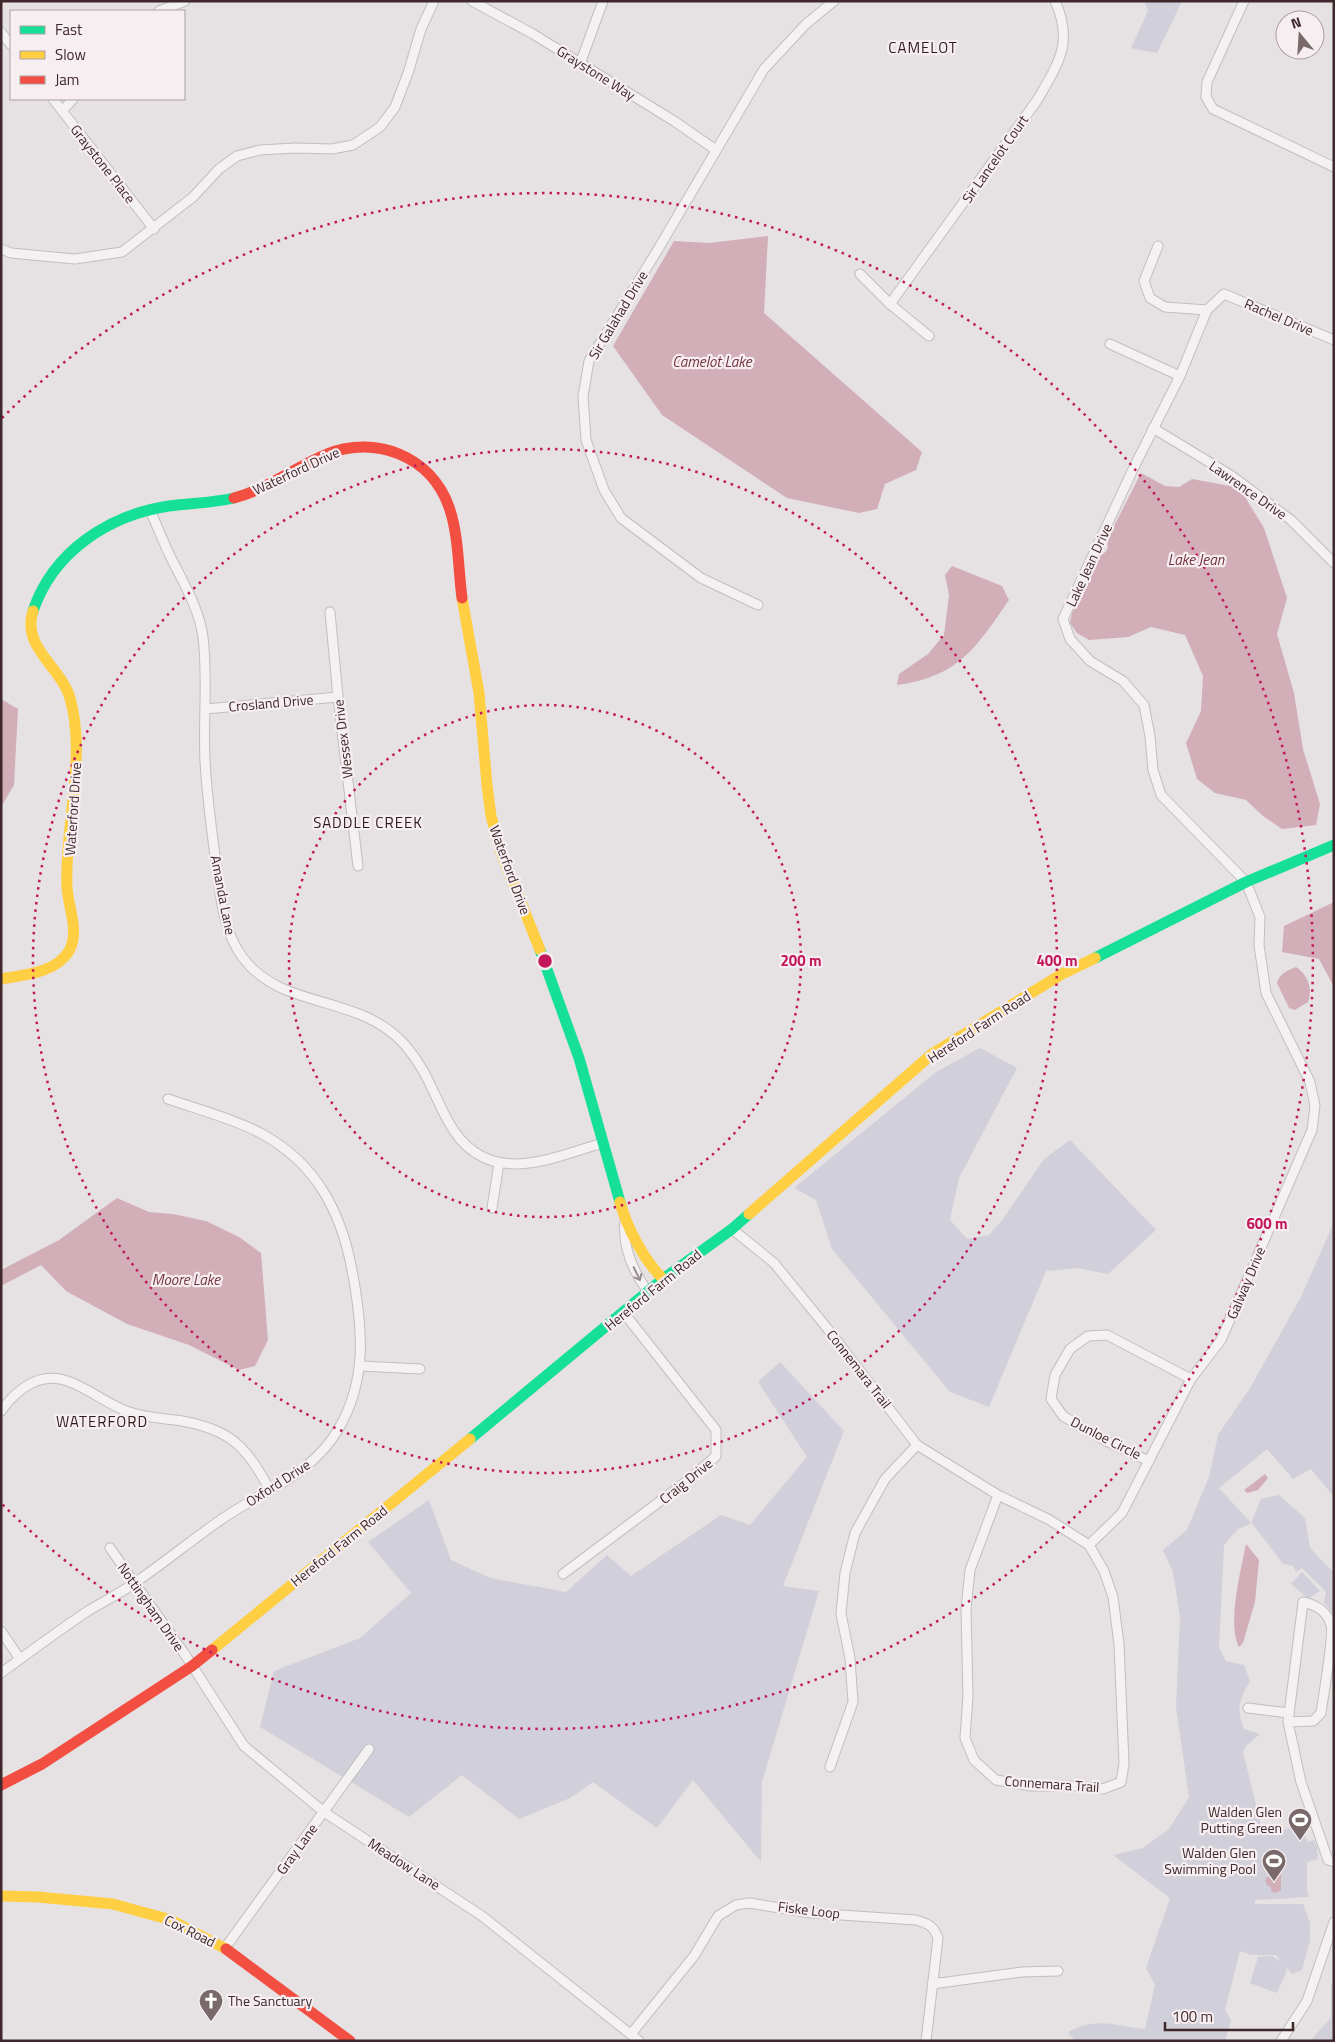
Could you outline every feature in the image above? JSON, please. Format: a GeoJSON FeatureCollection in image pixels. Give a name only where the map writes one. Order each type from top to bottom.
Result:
{"type":"FeatureCollection","features":[{"type":"Feature","properties":{"kind":"street"},"geometry":{"type":"LineString","coordinates":[[170,4],[185,1]]}},
{"type":"Feature","properties":{"kind":"street"},"geometry":{"type":"LineString","coordinates":[[1,249],[10,253],[75,259],[122,252],[193,197],[219,169],[237,156],[260,150],[295,148],[332,149],[353,145],[380,127],[395,107],[408,73],[421,29],[434,1]]}},
{"type":"Feature","properties":{"kind":"street","name":"Graystone Way"},"geometry":{"type":"LineString","coordinates":[[472,1],[533,34],[674,121],[716,150]]}},
{"type":"Feature","properties":{"kind":"street"},"geometry":{"type":"LineString","coordinates":[[580,64],[603,1]]}},
{"type":"Feature","properties":{"kind":"street","name":"Sir Galahad Drive"},"geometry":{"type":"LineString","coordinates":[[758,604],[701,578],[620,518],[604,490],[586,440],[583,396],[589,361],[764,69],[806,24],[834,1]]}},
{"type":"Feature","properties":{"kind":"street","name":"Sir Lancelot Court"},"geometry":{"type":"LineString","coordinates":[[890,304],[1038,99],[1057,66],[1065,40],[1055,1]]}},
{"type":"Feature","properties":{"kind":"street"},"geometry":{"type":"LineString","coordinates":[[1244,1],[1207,82],[1206,98],[1213,109],[1334,167]]}},
{"type":"Feature","properties":{"kind":"street"},"geometry":{"type":"LineString","coordinates":[[1,32],[10,44]]}},
{"type":"Feature","properties":{"kind":"street","name":"Graystone Place"},"geometry":{"type":"LineString","coordinates":[[53,100],[154,229]]}},
{"type":"Feature","properties":{"kind":"street"},"geometry":{"type":"LineString","coordinates":[[62,111],[72,100]]}},
{"type":"Feature","properties":{"kind":"street"},"geometry":{"type":"LineString","coordinates":[[1158,246],[1144,281],[1150,298],[1165,308],[1207,310]]}},
{"type":"Feature","properties":{"kind":"street"},"geometry":{"type":"LineString","coordinates":[[860,274],[890,304],[929,336]]}},
{"type":"Feature","properties":{"kind":"street","name":"Lake Jean Drive"},"geometry":{"type":"LineString","coordinates":[[1224,294],[1207,310],[1180,376],[1153,428],[1063,620],[1070,639],[1090,661],[1123,681],[1144,705],[1150,736],[1153,770],[1161,795],[1246,882]]}},
{"type":"Feature","properties":{"kind":"street","name":"Rachel Drive"},"geometry":{"type":"LineString","coordinates":[[1224,294],[1334,340]]}},
{"type":"Feature","properties":{"kind":"street"},"geometry":{"type":"LineString","coordinates":[[1110,344],[1180,376]]}},
{"type":"Feature","properties":{"kind":"street","name":"Lawrence Drive"},"geometry":{"type":"LineString","coordinates":[[1153,428],[1232,476],[1291,520],[1334,563]]}},
{"type":"Feature","properties":{"kind":"street","name":"Waterford Drive"},"geometry":{"type":"LineString","coordinates":[[1,979],[38,972],[54,966],[70,950],[73,939],[67,885],[74,775],[78,745],[76,721],[70,698],[62,680],[31,636],[30,621],[34,605],[64,558],[87,538],[107,525],[150,510],[222,501],[248,494],[338,449],[360,445],[382,447],[400,454],[421,467],[438,486],[449,508],[455,537],[462,600],[479,683],[489,803],[495,834],[560,1003],[578,1057],[625,1221],[624,1234],[627,1249],[640,1281],[648,1292]]}},
{"type":"Feature","properties":{"kind":"street","name":"Amanda Lane"},"geometry":{"type":"LineString","coordinates":[[150,510],[196,610],[202,636],[205,761],[220,893],[225,918],[233,942],[243,959],[276,986],[294,994],[359,1013],[386,1028],[404,1044],[429,1078],[448,1121],[460,1140],[486,1160],[513,1165],[532,1164],[602,1143]]}},
{"type":"Feature","properties":{"kind":"street","name":"Wessex Drive"},"geometry":{"type":"LineString","coordinates":[[330,612],[358,866]]}},
{"type":"Feature","properties":{"kind":"street","name":"Crosland Drive"},"geometry":{"type":"LineString","coordinates":[[204,709],[338,697]]}},
{"type":"Feature","properties":{"kind":"street","name":"Hereford Farm Road"},"geometry":{"type":"LineString","coordinates":[[1,1785],[42,1764],[192,1666],[624,1313],[663,1279],[732,1229],[932,1054],[1062,974],[1246,882],[1334,845]]}},
{"type":"Feature","properties":{"kind":"street","name":"Galway Drive"},"geometry":{"type":"LineString","coordinates":[[1089,1545],[1122,1513],[1191,1379],[1221,1340],[1312,1130],[1315,1106],[1310,1082],[1266,993],[1259,945],[1260,916],[1246,882]]}},
{"type":"Feature","properties":{"kind":"street","name":"Oxford Drive"},"geometry":{"type":"LineString","coordinates":[[1,1673],[88,1611],[135,1583],[225,1517],[296,1474],[315,1458],[332,1438],[355,1391],[361,1366],[359,1311],[348,1249],[341,1225],[319,1184],[285,1150],[263,1135],[168,1099]]}},
{"type":"Feature","properties":{"kind":"street"},"geometry":{"type":"LineString","coordinates":[[492,1208],[499,1163]]}},
{"type":"Feature","properties":{"kind":"street","name":"Waterford Drive"},"geometry":{"type":"LineString","coordinates":[[625,1221],[633,1231],[655,1272],[663,1279]]}},
{"type":"Feature","properties":{"kind":"street","name":"Connemara Trail"},"geometry":{"type":"LineString","coordinates":[[732,1229],[774,1264],[827,1328],[917,1445],[998,1495],[1048,1519],[1089,1545],[1104,1571],[1113,1596],[1119,1644],[1124,1764],[1120,1782],[1103,1789],[1075,1786],[1032,1786],[996,1780],[974,1760],[965,1738],[968,1696],[966,1609],[970,1570],[998,1495]]}},
{"type":"Feature","properties":{"kind":"street"},"geometry":{"type":"LineString","coordinates":[[627,1249],[639,1244]]}},
{"type":"Feature","properties":{"kind":"street","name":"Craig Drive"},"geometry":{"type":"LineString","coordinates":[[563,1574],[691,1478],[716,1456],[716,1430],[624,1313]]}},
{"type":"Feature","properties":{"kind":"street","name":"Dunloe Circle"},"geometry":{"type":"LineString","coordinates":[[1149,1461],[1106,1441],[1063,1416],[1051,1399],[1055,1375],[1070,1349],[1088,1336],[1107,1336],[1191,1379]]}},
{"type":"Feature","properties":{"kind":"street"},"geometry":{"type":"LineString","coordinates":[[361,1366],[420,1370]]}},
{"type":"Feature","properties":{"kind":"street"},"geometry":{"type":"LineString","coordinates":[[1,1411],[16,1393],[31,1383],[45,1377],[59,1378],[75,1383],[111,1405],[130,1413],[148,1417],[181,1420],[224,1434],[240,1446],[253,1460],[270,1490]]}},
{"type":"Feature","properties":{"kind":"street"},"geometry":{"type":"LineString","coordinates":[[830,1767],[853,1702],[850,1658],[841,1614],[845,1573],[855,1534],[886,1480],[917,1445]]}},
{"type":"Feature","properties":{"kind":"street","name":"Nottingham Drive"},"geometry":{"type":"LineString","coordinates":[[110,1548],[192,1666]]}},
{"type":"Feature","properties":{"kind":"street"},"geometry":{"type":"LineString","coordinates":[[1248,1708],[1288,1718],[1313,1721],[1321,1713],[1332,1627],[1324,1612],[1316,1604],[1303,1602],[1288,1718],[1301,1782],[1332,1860]]}},
{"type":"Feature","properties":{"kind":"street"},"geometry":{"type":"LineString","coordinates":[[1,1630],[20,1659]]}},
{"type":"Feature","properties":{"kind":"street","name":"Meadow Lane"},"geometry":{"type":"LineString","coordinates":[[192,1666],[244,1746],[324,1812],[482,1916],[638,2041]]}},
{"type":"Feature","properties":{"kind":"street","name":"Gray Lane"},"geometry":{"type":"LineString","coordinates":[[225,1948],[369,1750]]}},
{"type":"Feature","properties":{"kind":"street","name":"Cox Road"},"geometry":{"type":"LineString","coordinates":[[1,1896],[38,1897],[113,1904],[171,1920],[225,1948],[350,2041]]}},
{"type":"Feature","properties":{"kind":"street","name":"Fiske Loop"},"geometry":{"type":"LineString","coordinates":[[631,2034],[694,1956],[718,1916],[736,1905],[749,1903],[811,1913],[916,1920],[926,1923],[935,1930],[938,1938],[926,2041]]}},
{"type":"Feature","properties":{"kind":"street"},"geometry":{"type":"LineString","coordinates":[[1281,2041],[1307,2001],[1334,1922]]}},
{"type":"Feature","properties":{"kind":"street"},"geometry":{"type":"LineString","coordinates":[[932,1984],[1022,1972],[1058,1970]]}},
{"type":"Feature","properties":{"kind":"shaded area"},"geometry":{"type":"Polygon","coordinates":[[[1144,1],[1182,1],[1157,53],[1131,48],[1148,11],[1144,1]]]}},
{"type":"Feature","properties":{"kind":"shaded area"},"geometry":{"type":"Polygon","coordinates":[[[980,1048],[1017,1068],[959,1178],[950,1220],[967,1239],[989,1235],[1003,1219],[1044,1159],[1070,1140],[1156,1230],[1108,1274],[1076,1268],[1046,1271],[989,1407],[950,1392],[832,1249],[816,1200],[794,1188],[936,1072],[980,1048]]]}},
{"type":"Feature","properties":{"kind":"shaded area"},"geometry":{"type":"Polygon","coordinates":[[[1334,1222],[1334,1497],[1311,1469],[1293,1479],[1267,1449],[1219,1488],[1251,1523],[1261,1499],[1279,1495],[1305,1518],[1310,1548],[1334,1573],[1334,1615],[1324,1602],[1326,1592],[1302,1568],[1296,1572],[1293,1566],[1283,1564],[1252,1523],[1238,1529],[1224,1545],[1219,1647],[1226,1661],[1244,1665],[1250,1681],[1241,1699],[1239,1710],[1244,1729],[1260,1734],[1246,1746],[1243,1752],[1262,1835],[1300,1826],[1308,1842],[1314,1840],[1317,1847],[1318,1859],[1307,1862],[1307,1891],[1309,1897],[1255,1900],[1255,1904],[1303,1904],[1310,1923],[1310,1940],[1302,1970],[1292,1974],[1285,1966],[1287,1970],[1277,1993],[1250,1983],[1258,1957],[1272,1956],[1281,1962],[1276,1955],[1251,1955],[1240,1951],[1225,2010],[1231,2020],[1225,2041],[1074,2040],[1068,2032],[1088,2024],[1106,2023],[1145,2029],[1155,1985],[1146,1968],[1170,1898],[1113,1855],[1143,1848],[1169,1829],[1189,1797],[1176,1707],[1180,1617],[1173,1572],[1163,1550],[1187,1530],[1209,1477],[1218,1435],[1250,1388],[1301,1297],[1334,1222]]]}},
{"type":"Feature","properties":{"kind":"shaded area"},"geometry":{"type":"Polygon","coordinates":[[[780,1362],[844,1431],[783,1586],[819,1591],[762,1782],[761,1862],[693,1780],[657,1828],[593,1782],[570,1798],[519,1819],[462,1775],[409,1817],[260,1727],[274,1671],[360,1638],[411,1593],[368,1542],[429,1500],[451,1560],[490,1578],[566,1592],[607,1555],[631,1576],[721,1515],[750,1525],[807,1457],[758,1382],[780,1362]]]}},
{"type":"Feature","properties":{"kind":"shaded area"},"geometry":{"type":"Polygon","coordinates":[[[1302,1572],[1320,1591],[1308,1599],[1291,1584],[1302,1572]]]}},
{"type":"Feature","properties":{"kind":"shaded area"},"geometry":{"type":"Polygon","coordinates":[[[1331,1984],[1334,1985],[1334,2041],[1310,2041],[1331,2018],[1331,1984]]]}},
{"type":"Feature","properties":{"kind":"water","name":"Camelot Lake"},"geometry":{"type":"Polygon","coordinates":[[[768,236],[764,313],[922,452],[916,470],[885,484],[877,509],[859,513],[787,498],[662,415],[613,346],[674,241],[709,243],[768,236]]]}},
{"type":"Feature","properties":{"kind":"water","name":"Lake Jean"},"geometry":{"type":"Polygon","coordinates":[[[1141,473],[1165,486],[1179,487],[1192,479],[1230,486],[1242,492],[1264,528],[1287,598],[1277,634],[1294,693],[1303,749],[1320,804],[1316,825],[1282,829],[1263,816],[1246,800],[1215,793],[1197,779],[1186,743],[1201,711],[1203,676],[1185,635],[1151,627],[1128,637],[1089,640],[1077,633],[1070,623],[1072,613],[1100,556],[1107,550],[1107,540],[1141,473]]]}},
{"type":"Feature","properties":{"kind":"water"},"geometry":{"type":"Polygon","coordinates":[[[952,566],[1002,586],[1009,600],[964,658],[936,675],[897,685],[899,674],[928,654],[944,635],[949,595],[945,575],[952,566]]]}},
{"type":"Feature","properties":{"kind":"water"},"geometry":{"type":"Polygon","coordinates":[[[1,699],[18,709],[14,785],[1,807],[1,699]]]}},
{"type":"Feature","properties":{"kind":"water"},"geometry":{"type":"Polygon","coordinates":[[[1334,902],[1334,987],[1319,959],[1282,952],[1284,926],[1334,902]]]}},
{"type":"Feature","properties":{"kind":"water"},"geometry":{"type":"Polygon","coordinates":[[[1296,967],[1304,974],[1310,987],[1310,992],[1308,1002],[1295,1010],[1289,1008],[1277,983],[1282,975],[1296,967]]]}},
{"type":"Feature","properties":{"kind":"water","name":"Moore Lake"},"geometry":{"type":"Polygon","coordinates":[[[117,1198],[149,1212],[173,1214],[206,1221],[239,1237],[261,1253],[268,1340],[255,1366],[239,1370],[189,1345],[127,1324],[66,1291],[41,1265],[1,1286],[1,1270],[59,1240],[117,1198]]]}},
{"type":"Feature","properties":{"kind":"water"},"geometry":{"type":"Polygon","coordinates":[[[1265,1474],[1268,1478],[1258,1490],[1247,1493],[1244,1490],[1265,1474]]]}},
{"type":"Feature","properties":{"kind":"water"},"geometry":{"type":"Polygon","coordinates":[[[1246,1544],[1259,1560],[1255,1602],[1243,1643],[1239,1647],[1234,1624],[1238,1582],[1246,1544]]]}},
{"type":"Feature","properties":{"kind":"water","name":"Walden Glen Swimming Pool"},"geometry":{"type":"Polygon","coordinates":[[[1277,1870],[1281,1873],[1281,1890],[1276,1893],[1271,1891],[1271,1887],[1265,1881],[1267,1877],[1272,1877],[1271,1872],[1277,1870]]]}},
{"type":"Feature","properties":{"kind":"traffic: fast"},"geometry":{"type":"LineString","coordinates":[[33,611],[42,590],[54,571],[69,554],[104,528],[146,511],[169,506],[234,498]]}},
{"type":"Feature","properties":{"kind":"traffic: fast"},"geometry":{"type":"LineString","coordinates":[[1095,958],[1246,882],[1334,845]]}},
{"type":"Feature","properties":{"kind":"traffic: fast"},"geometry":{"type":"LineString","coordinates":[[540,950],[579,1058],[620,1202]]}},
{"type":"Feature","properties":{"kind":"traffic: fast"},"geometry":{"type":"LineString","coordinates":[[470,1439],[663,1279],[732,1229],[749,1214]]}},
{"type":"Feature","properties":{"kind":"traffic: slow"},"geometry":{"type":"LineString","coordinates":[[462,598],[479,693],[491,816],[501,852],[540,950]]}},
{"type":"Feature","properties":{"kind":"traffic: slow"},"geometry":{"type":"LineString","coordinates":[[1,979],[39,972],[56,964],[69,951],[73,936],[67,887],[67,864],[76,768],[75,721],[70,698],[65,687],[37,646],[32,635],[33,611]]}},
{"type":"Feature","properties":{"kind":"traffic: slow"},"geometry":{"type":"LineString","coordinates":[[749,1214],[932,1054],[1062,974],[1095,958]]}},
{"type":"Feature","properties":{"kind":"traffic: slow"},"geometry":{"type":"LineString","coordinates":[[620,1202],[637,1243],[649,1263],[663,1279]]}},
{"type":"Feature","properties":{"kind":"traffic: slow"},"geometry":{"type":"LineString","coordinates":[[212,1650],[470,1439]]}},
{"type":"Feature","properties":{"kind":"traffic: slow"},"geometry":{"type":"LineString","coordinates":[[1,1896],[38,1897],[113,1904],[171,1920],[226,1949]]}},
{"type":"Feature","properties":{"kind":"traffic: jam"},"geometry":{"type":"LineString","coordinates":[[234,498],[270,484],[327,454],[364,447],[400,454],[415,463],[429,475],[441,489],[449,507],[456,541],[462,598]]}},
{"type":"Feature","properties":{"kind":"traffic: jam"},"geometry":{"type":"LineString","coordinates":[[1,1785],[42,1764],[192,1666],[212,1650]]}},
{"type":"Feature","properties":{"kind":"traffic: jam"},"geometry":{"type":"LineString","coordinates":[[226,1949],[350,2041]]}},
{"type":"Feature","properties":{"kind":"place","name":"Walden Glen Putting Green"},"geometry":{"type":"Point","coordinates":[1300,1841]}},
{"type":"Feature","properties":{"kind":"place","name":"Walden Glen Swimming Pool"},"geometry":{"type":"Point","coordinates":[1274,1882]}},
{"type":"Feature","properties":{"kind":"place","name":"The Sanctuary"},"geometry":{"type":"Point","coordinates":[211,2022]}},
{"type":"Feature","properties":{"kind":"district","name":"CAMELOT"},"geometry":{"type":"Point","coordinates":[923,48]}},
{"type":"Feature","properties":{"kind":"district","name":"SADDLE CREEK"},"geometry":{"type":"Point","coordinates":[368,823]}},
{"type":"Feature","properties":{"kind":"district","name":"WATERFORD"},"geometry":{"type":"Point","coordinates":[102,1422]}}]}
